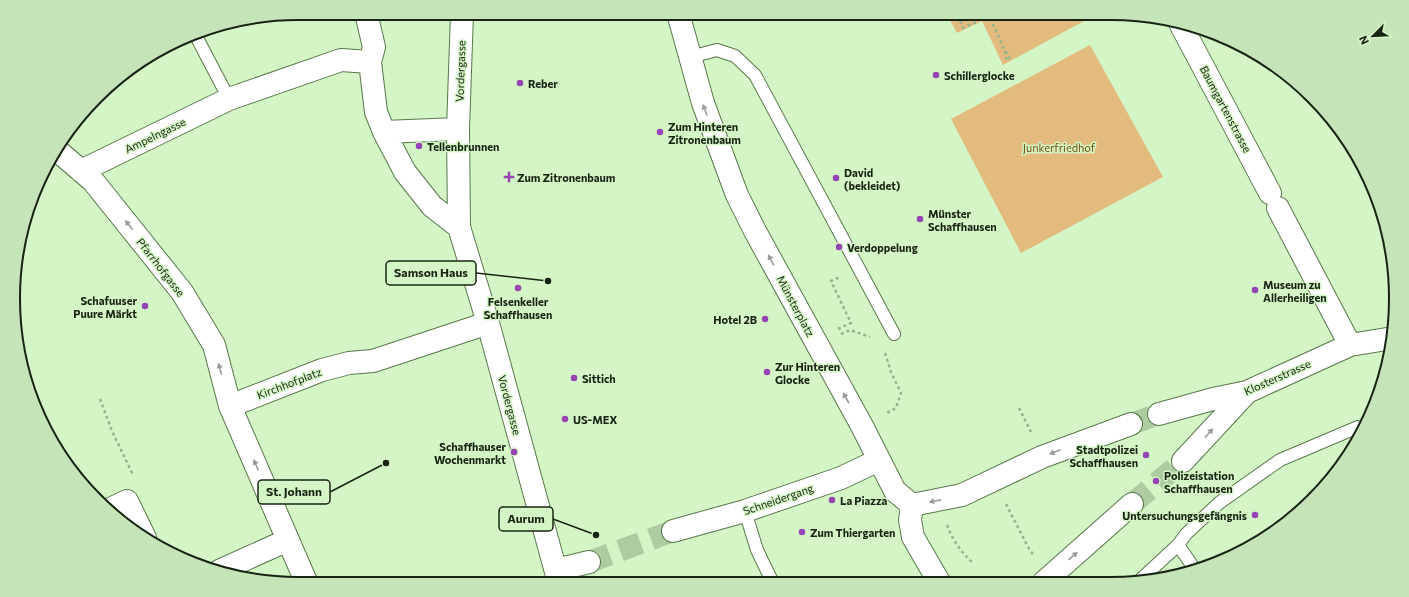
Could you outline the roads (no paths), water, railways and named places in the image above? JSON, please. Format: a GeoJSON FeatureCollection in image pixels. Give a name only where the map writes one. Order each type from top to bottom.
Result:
{"type":"FeatureCollection","features":[{"type":"Feature","properties":{"kind":"street"},"geometry":{"type":"LineString","coordinates":[[368,20],[374,48],[370,62],[376,112],[384,132],[405,172],[432,206],[459,227]]}},
{"type":"Feature","properties":{"kind":"street","name":"Vordergasse"},"geometry":{"type":"LineString","coordinates":[[462,20],[458,129],[459,227],[488,323],[557,577]]}},
{"type":"Feature","properties":{"kind":"street","name":"Münsterplatz"},"geometry":{"type":"LineString","coordinates":[[680,20],[703,103],[737,194],[755,231],[895,491],[912,505]]}},
{"type":"Feature","properties":{"kind":"street","name":"Baumgartenstrasse"},"geometry":{"type":"LineString","coordinates":[[1183,29],[1350,345]]}},
{"type":"Feature","properties":{"kind":"street","name":"Ampelngasse"},"geometry":{"type":"LineString","coordinates":[[81,171],[229,99],[341,60],[370,62]]}},
{"type":"Feature","properties":{"kind":"street"},"geometry":{"type":"LineString","coordinates":[[384,132],[458,129]]}},
{"type":"Feature","properties":{"kind":"street","name":"Pfarrhofgasse"},"geometry":{"type":"LineString","coordinates":[[59,155],[93,181],[182,292],[214,345],[230,406]]}},
{"type":"Feature","properties":{"kind":"street","name":"Kirchhofplatz"},"geometry":{"type":"LineString","coordinates":[[230,406],[322,370],[349,363],[373,361],[488,323]]}},
{"type":"Feature","properties":{"kind":"street","name":"Klosterstrasse"},"geometry":{"type":"LineString","coordinates":[[1159,414],[1213,399],[1246,392],[1350,345],[1386,339]]}},
{"type":"Feature","properties":{"kind":"street"},"geometry":{"type":"LineString","coordinates":[[1183,462],[1246,392]]}},
{"type":"Feature","properties":{"kind":"street"},"geometry":{"type":"LineString","coordinates":[[230,406],[304,577]]}},
{"type":"Feature","properties":{"kind":"street"},"geometry":{"type":"LineString","coordinates":[[936,577],[913,537],[910,520],[912,505],[962,495],[1042,457],[1131,424]]}},
{"type":"Feature","properties":{"kind":"street","name":"Schneidergang"},"geometry":{"type":"LineString","coordinates":[[673,531],[745,510],[840,478],[879,460]]}},
{"type":"Feature","properties":{"kind":"street"},"geometry":{"type":"LineString","coordinates":[[1050,577],[1132,504]]}},
{"type":"Feature","properties":{"kind":"street"},"geometry":{"type":"LineString","coordinates":[[117,506],[127,517]]}},
{"type":"Feature","properties":{"kind":"street"},"geometry":{"type":"LineString","coordinates":[[226,568],[288,540]]}},
{"type":"Feature","properties":{"kind":"street"},"geometry":{"type":"LineString","coordinates":[[557,577],[589,562]]}},
{"type":"Feature","properties":{"kind":"lane"},"geometry":{"type":"LineString","coordinates":[[198,39],[229,99]]}},
{"type":"Feature","properties":{"kind":"lane"},"geometry":{"type":"LineString","coordinates":[[690,57],[716,50],[736,56],[755,75],[894,334]]}},
{"type":"Feature","properties":{"kind":"lane"},"geometry":{"type":"LineString","coordinates":[[1145,575],[1178,545],[1186,534],[1220,503],[1280,460],[1357,427]]}},
{"type":"Feature","properties":{"kind":"lane"},"geometry":{"type":"LineString","coordinates":[[745,510],[757,550],[770,577]]}},
{"type":"Feature","properties":{"kind":"lane"},"geometry":{"type":"LineString","coordinates":[[1178,545],[1192,565]]}},
{"type":"Feature","properties":{"kind":"tunnel"},"geometry":{"type":"LineString","coordinates":[[1131,424],[1159,414]]}},
{"type":"Feature","properties":{"kind":"tunnel"},"geometry":{"type":"LineString","coordinates":[[1132,504],[1183,461]]}},
{"type":"Feature","properties":{"kind":"tunnel"},"geometry":{"type":"LineString","coordinates":[[589,562],[673,531]]}},
{"type":"Feature","properties":{"kind":"place","name":"Schillerglocke"},"geometry":{"type":"Point","coordinates":[936,75]}},
{"type":"Feature","properties":{"kind":"place","name":"Reber"},"geometry":{"type":"Point","coordinates":[520,83]}},
{"type":"Feature","properties":{"kind":"place","name":"Zum Hinteren Zitronenbaum"},"geometry":{"type":"Point","coordinates":[660,132]}},
{"type":"Feature","properties":{"kind":"place","name":"Tellenbrunnen"},"geometry":{"type":"Point","coordinates":[419,146]}},
{"type":"Feature","properties":{"kind":"place","name":"Zum Zitronenbaum"},"geometry":{"type":"Point","coordinates":[509,177]}},
{"type":"Feature","properties":{"kind":"place","name":"David (bekleidet)"},"geometry":{"type":"Point","coordinates":[836,178]}},
{"type":"Feature","properties":{"kind":"place","name":"Münster Schaffhausen"},"geometry":{"type":"Point","coordinates":[920,219]}},
{"type":"Feature","properties":{"kind":"place","name":"Verdoppelung"},"geometry":{"type":"Point","coordinates":[839,247]}},
{"type":"Feature","properties":{"kind":"place","name":"Samson Haus"},"geometry":{"type":"Point","coordinates":[548,281]}},
{"type":"Feature","properties":{"kind":"place","name":"Felsenkeller Schaffhausen"},"geometry":{"type":"Point","coordinates":[518,288]}},
{"type":"Feature","properties":{"kind":"place","name":"Museum zu Allerheiligen"},"geometry":{"type":"Point","coordinates":[1255,290]}},
{"type":"Feature","properties":{"kind":"place","name":"Schafuuser Puure Märkt"},"geometry":{"type":"Point","coordinates":[145,306]}},
{"type":"Feature","properties":{"kind":"place","name":"Hotel 2B"},"geometry":{"type":"Point","coordinates":[765,319]}},
{"type":"Feature","properties":{"kind":"place","name":"Zur Hinteren Glocke"},"geometry":{"type":"Point","coordinates":[767,372]}},
{"type":"Feature","properties":{"kind":"place","name":"Sittich"},"geometry":{"type":"Point","coordinates":[574,378]}},
{"type":"Feature","properties":{"kind":"place","name":"US-MEX"},"geometry":{"type":"Point","coordinates":[565,419]}},
{"type":"Feature","properties":{"kind":"place","name":"Schaffhauser Wochenmarkt"},"geometry":{"type":"Point","coordinates":[514,452]}},
{"type":"Feature","properties":{"kind":"place","name":"Stadtpolizei Schaffhausen"},"geometry":{"type":"Point","coordinates":[1146,455]}},
{"type":"Feature","properties":{"kind":"place","name":"St. Johann"},"geometry":{"type":"Point","coordinates":[386,463]}},
{"type":"Feature","properties":{"kind":"place","name":"Polizeistation Schaffhausen"},"geometry":{"type":"Point","coordinates":[1156,481]}},
{"type":"Feature","properties":{"kind":"place","name":"La Piazza"},"geometry":{"type":"Point","coordinates":[832,500]}},
{"type":"Feature","properties":{"kind":"place","name":"Untersuchungsgefängnis"},"geometry":{"type":"Point","coordinates":[1255,515]}},
{"type":"Feature","properties":{"kind":"place","name":"Zum Thiergarten"},"geometry":{"type":"Point","coordinates":[802,532]}},
{"type":"Feature","properties":{"kind":"place","name":"Aurum"},"geometry":{"type":"Point","coordinates":[596,535]}},
{"type":"Feature","properties":{"kind":"park label","name":"Junkerfriedhof"},"geometry":{"type":"Point","coordinates":[1059,147]}}]}
